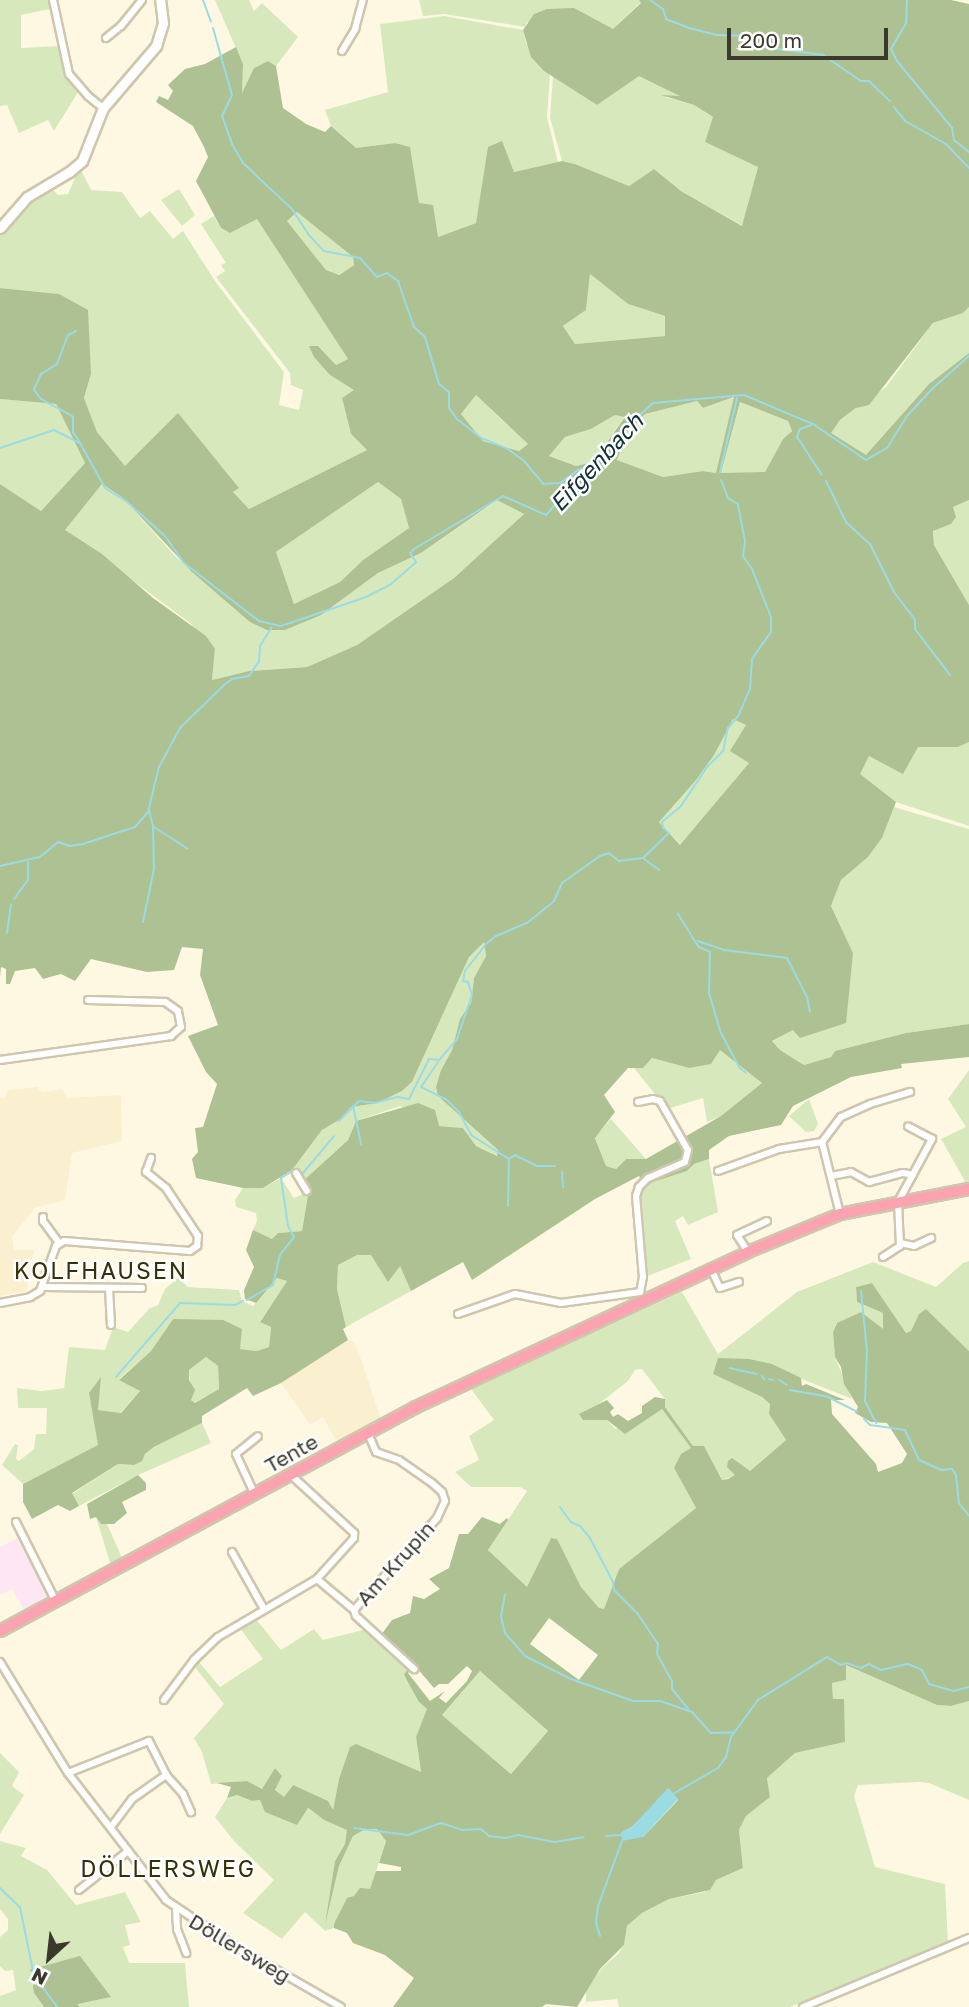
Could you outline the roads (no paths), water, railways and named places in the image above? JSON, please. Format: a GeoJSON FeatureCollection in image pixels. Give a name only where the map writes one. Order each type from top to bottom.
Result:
{"type":"FeatureCollection","features":[{"type":"Feature","properties":{"kind":"main road","name":"Tente"},"geometry":{"type":"LineString","coordinates":[[0,1630],[444,1393],[606,1318],[642,1296],[840,1214],[969,1189]]}},
{"type":"Feature","properties":{"kind":"street"},"geometry":{"type":"LineString","coordinates":[[53,0],[69,74],[88,96],[103,108]]}},
{"type":"Feature","properties":{"kind":"street"},"geometry":{"type":"LineString","coordinates":[[106,38],[121,26],[142,0]]}},
{"type":"Feature","properties":{"kind":"street"},"geometry":{"type":"LineString","coordinates":[[0,228],[27,197],[79,164],[103,108],[156,46],[163,23],[160,0]]}},
{"type":"Feature","properties":{"kind":"street"},"geometry":{"type":"LineString","coordinates":[[342,51],[355,29],[363,0]]}},
{"type":"Feature","properties":{"kind":"street"},"geometry":{"type":"LineString","coordinates":[[0,1060],[171,1035],[181,1027],[178,1011],[164,1002],[89,1000]]}},
{"type":"Feature","properties":{"kind":"street"},"geometry":{"type":"LineString","coordinates":[[718,1171],[779,1149],[822,1142],[841,1117],[870,1104],[910,1092]]}},
{"type":"Feature","properties":{"kind":"street"},"geometry":{"type":"LineString","coordinates":[[458,1314],[515,1294],[561,1303],[642,1296],[643,1277],[636,1196],[639,1187],[648,1178],[685,1161],[688,1150],[660,1101],[653,1099],[638,1102]]}},
{"type":"Feature","properties":{"kind":"street"},"geometry":{"type":"LineString","coordinates":[[883,1256],[896,1251],[900,1243],[898,1202],[932,1139],[908,1126]]}},
{"type":"Feature","properties":{"kind":"street"},"geometry":{"type":"LineString","coordinates":[[822,1142],[840,1214]]}},
{"type":"Feature","properties":{"kind":"street"},"geometry":{"type":"LineString","coordinates":[[59,1243],[104,1242],[190,1251],[197,1246],[198,1236],[166,1188],[146,1172],[150,1158]]}},
{"type":"Feature","properties":{"kind":"street"},"geometry":{"type":"LineString","coordinates":[[831,1177],[852,1172],[869,1182],[903,1173],[913,1175]]}},
{"type":"Feature","properties":{"kind":"street"},"geometry":{"type":"LineString","coordinates":[[296,1173],[307,1191]]}},
{"type":"Feature","properties":{"kind":"street"},"geometry":{"type":"LineString","coordinates":[[43,1217],[59,1243]]}},
{"type":"Feature","properties":{"kind":"street"},"geometry":{"type":"LineString","coordinates":[[748,1252],[737,1235],[767,1221]]}},
{"type":"Feature","properties":{"kind":"street"},"geometry":{"type":"LineString","coordinates":[[900,1243],[914,1246],[931,1238]]}},
{"type":"Feature","properties":{"kind":"street"},"geometry":{"type":"LineString","coordinates":[[0,1303],[30,1297],[43,1287],[59,1243]]}},
{"type":"Feature","properties":{"kind":"street"},"geometry":{"type":"LineString","coordinates":[[711,1269],[720,1288],[739,1282]]}},
{"type":"Feature","properties":{"kind":"street"},"geometry":{"type":"LineString","coordinates":[[43,1287],[142,1289]]}},
{"type":"Feature","properties":{"kind":"street"},"geometry":{"type":"LineString","coordinates":[[109,1288],[111,1325]]}},
{"type":"Feature","properties":{"kind":"street","name":"Am Krupin"},"geometry":{"type":"LineString","coordinates":[[368,1433],[376,1452],[399,1460],[436,1486],[442,1492],[445,1502],[437,1518],[354,1610],[356,1616],[414,1669]]}},
{"type":"Feature","properties":{"kind":"street"},"geometry":{"type":"LineString","coordinates":[[255,1495],[236,1454],[258,1436]]}},
{"type":"Feature","properties":{"kind":"street"},"geometry":{"type":"LineString","coordinates":[[164,1700],[194,1660],[218,1637],[317,1579],[354,1538],[354,1533],[291,1475]]}},
{"type":"Feature","properties":{"kind":"street"},"geometry":{"type":"LineString","coordinates":[[16,1522],[56,1602]]}},
{"type":"Feature","properties":{"kind":"street"},"geometry":{"type":"LineString","coordinates":[[232,1552],[264,1609]]}},
{"type":"Feature","properties":{"kind":"street"},"geometry":{"type":"LineString","coordinates":[[317,1579],[354,1610]]}},
{"type":"Feature","properties":{"kind":"street","name":"Döllersweg"},"geometry":{"type":"LineString","coordinates":[[0,1662],[68,1773],[157,1890],[176,1909],[341,2007]]}},
{"type":"Feature","properties":{"kind":"street"},"geometry":{"type":"LineString","coordinates":[[68,1773],[149,1741],[166,1775],[183,1794],[191,1812]]}},
{"type":"Feature","properties":{"kind":"street"},"geometry":{"type":"LineString","coordinates":[[111,1827],[132,1799],[166,1775]]}},
{"type":"Feature","properties":{"kind":"street"},"geometry":{"type":"LineString","coordinates":[[79,1890],[128,1851]]}},
{"type":"Feature","properties":{"kind":"street","name":"Döllersweg"},"geometry":{"type":"LineString","coordinates":[[176,1909],[177,1928],[186,1953]]}},
{"type":"Feature","properties":{"kind":"street"},"geometry":{"type":"LineString","coordinates":[[803,2007],[969,1938]]}},
{"type":"Feature","properties":{"kind":"water"},"geometry":{"type":"Polygon","coordinates":[[[668,1788],[678,1799],[643,1837],[622,1841],[621,1833],[633,1826],[668,1788]]]}},
{"type":"Feature","properties":{"kind":"waterway"},"geometry":{"type":"LineString","coordinates":[[203,0],[211,22]]}},
{"type":"Feature","properties":{"kind":"waterway"},"geometry":{"type":"LineString","coordinates":[[650,0],[663,9],[666,19],[689,28],[717,35],[746,36],[764,47],[823,55],[861,81],[869,81],[890,101]]}},
{"type":"Feature","properties":{"kind":"waterway"},"geometry":{"type":"LineString","coordinates":[[907,0],[906,23],[891,49],[897,61],[952,128],[954,140],[969,152]]}},
{"type":"Feature","properties":{"kind":"waterway"},"geometry":{"type":"LineString","coordinates":[[213,28],[232,95],[222,116],[232,144],[243,163],[292,209],[308,234],[324,251],[360,258],[377,277],[387,273],[398,281],[414,327],[425,337],[439,384],[449,392],[449,408],[457,419],[481,438],[508,449],[524,461],[543,484],[560,483],[578,470],[591,466]]}},
{"type":"Feature","properties":{"kind":"waterway"},"geometry":{"type":"LineString","coordinates":[[894,107],[905,121],[946,144],[969,168]]}},
{"type":"Feature","properties":{"kind":"waterway"},"geometry":{"type":"LineString","coordinates":[[76,331],[68,335],[57,364],[41,374],[34,390],[41,399],[73,417],[73,432],[79,441]]}},
{"type":"Feature","properties":{"kind":"waterway","name":"Eifgenbach"},"geometry":{"type":"LineString","coordinates":[[0,448],[54,430],[80,443],[105,488],[126,501],[165,536],[184,563],[259,621],[281,626],[366,597],[391,584],[416,562],[410,553],[414,549],[503,496],[546,515],[620,433],[653,403],[744,395],[813,424],[866,460],[887,448],[906,417],[969,356]]}},
{"type":"Feature","properties":{"kind":"waterway"},"geometry":{"type":"LineString","coordinates":[[720,472],[737,398]]}},
{"type":"Feature","properties":{"kind":"waterway"},"geometry":{"type":"LineString","coordinates":[[811,425],[800,429],[797,437],[822,475]]}},
{"type":"Feature","properties":{"kind":"waterway"},"geometry":{"type":"LineString","coordinates":[[339,1121],[359,1101],[375,1103],[398,1097],[409,1099],[429,1059],[439,1060],[457,1039],[472,995],[468,982],[463,981],[465,971],[486,944],[496,936],[527,923],[554,901],[562,883],[600,856],[609,853],[619,861],[643,858],[669,833],[663,828],[662,822],[681,806],[707,767],[723,751],[728,728],[738,716],[750,689],[752,659],[771,632],[771,617],[752,569],[743,556],[745,541],[738,504],[728,498],[721,480]]}},
{"type":"Feature","properties":{"kind":"waterway"},"geometry":{"type":"LineString","coordinates":[[826,481],[846,522],[870,544],[894,592],[915,620],[915,629],[950,675]]}},
{"type":"Feature","properties":{"kind":"waterway"},"geometry":{"type":"LineString","coordinates":[[0,866],[40,857],[58,842],[70,846],[83,844],[135,827],[148,812],[159,767],[180,728],[224,685],[232,679],[249,676],[259,661],[260,646],[272,627]]}},
{"type":"Feature","properties":{"kind":"waterway"},"geometry":{"type":"LineString","coordinates":[[143,922],[154,869],[153,826],[149,810]]}},
{"type":"Feature","properties":{"kind":"waterway"},"geometry":{"type":"LineString","coordinates":[[154,827],[188,849]]}},
{"type":"Feature","properties":{"kind":"waterway"},"geometry":{"type":"LineString","coordinates":[[644,859],[659,870]]}},
{"type":"Feature","properties":{"kind":"waterway"},"geometry":{"type":"LineString","coordinates":[[14,899],[28,880],[28,862]]}},
{"type":"Feature","properties":{"kind":"waterway"},"geometry":{"type":"LineString","coordinates":[[7,933],[11,904]]}},
{"type":"Feature","properties":{"kind":"waterway"},"geometry":{"type":"LineString","coordinates":[[678,914],[699,947],[710,952],[709,993],[721,1033],[739,1067],[746,1073]]}},
{"type":"Feature","properties":{"kind":"waterway"},"geometry":{"type":"LineString","coordinates":[[698,941],[724,950],[787,958],[807,997],[810,1012]]}},
{"type":"Feature","properties":{"kind":"waterway"},"geometry":{"type":"LineString","coordinates":[[438,1062],[421,1087],[446,1099],[459,1112],[471,1135],[509,1159],[515,1155],[537,1166],[555,1166]]}},
{"type":"Feature","properties":{"kind":"waterway"},"geometry":{"type":"LineString","coordinates":[[353,1106],[361,1145]]}},
{"type":"Feature","properties":{"kind":"waterway"},"geometry":{"type":"LineString","coordinates":[[247,1300],[273,1285],[280,1255],[294,1237],[288,1226],[281,1178],[296,1169],[303,1173],[334,1136]]}},
{"type":"Feature","properties":{"kind":"waterway"},"geometry":{"type":"LineString","coordinates":[[508,1206],[509,1159]]}},
{"type":"Feature","properties":{"kind":"waterway"},"geometry":{"type":"LineString","coordinates":[[562,1172],[563,1187]]}},
{"type":"Feature","properties":{"kind":"waterway"},"geometry":{"type":"LineString","coordinates":[[861,1291],[867,1351],[865,1401],[876,1423]]}},
{"type":"Feature","properties":{"kind":"waterway"},"geometry":{"type":"LineString","coordinates":[[116,1377],[180,1303],[235,1305],[243,1301]]}},
{"type":"Feature","properties":{"kind":"waterway"},"geometry":{"type":"LineString","coordinates":[[730,1368],[756,1374]]}},
{"type":"Feature","properties":{"kind":"waterway"},"geometry":{"type":"LineString","coordinates":[[769,1379],[773,1380]]}},
{"type":"Feature","properties":{"kind":"waterway"},"geometry":{"type":"LineString","coordinates":[[779,1380],[787,1385]]}},
{"type":"Feature","properties":{"kind":"waterway"},"geometry":{"type":"LineString","coordinates":[[790,1390],[828,1397],[857,1412]]}},
{"type":"Feature","properties":{"kind":"waterway"},"geometry":{"type":"LineString","coordinates":[[864,1419],[870,1425],[905,1430],[919,1460],[941,1470],[952,1469],[956,1475],[959,1503],[969,1516]]}},
{"type":"Feature","properties":{"kind":"waterway"},"geometry":{"type":"LineString","coordinates":[[560,1507],[571,1522],[580,1526],[590,1538],[613,1582],[614,1590],[637,1613],[658,1644],[657,1654],[672,1681],[672,1689],[688,1709]]}},
{"type":"Feature","properties":{"kind":"waterway"},"geometry":{"type":"LineString","coordinates":[[505,1594],[501,1616],[505,1633],[525,1656],[571,1679],[633,1701],[660,1701],[692,1712],[711,1733],[734,1732]]}},
{"type":"Feature","properties":{"kind":"waterway"},"geometry":{"type":"LineString","coordinates":[[673,1794],[718,1768],[726,1757],[731,1737],[758,1700],[827,1657],[841,1665],[847,1663],[861,1668],[869,1664],[881,1670],[908,1664],[922,1670],[929,1684],[953,1691],[969,1687]]}},
{"type":"Feature","properties":{"kind":"waterway"},"geometry":{"type":"LineString","coordinates":[[354,1828],[408,1835],[441,1823],[463,1830],[481,1829],[489,1836],[506,1838],[518,1835],[554,1842],[584,1837]]}},
{"type":"Feature","properties":{"kind":"waterway"},"geometry":{"type":"LineString","coordinates":[[606,1836],[621,1835]]}},
{"type":"Feature","properties":{"kind":"waterway"},"geometry":{"type":"LineString","coordinates":[[600,1936],[596,1922],[598,1906],[622,1841]]}},
{"type":"Feature","properties":{"kind":"waterway"},"geometry":{"type":"LineString","coordinates":[[0,1888],[20,1907],[34,1976],[57,2007]]}},
{"type":"Feature","properties":{"kind":"district","name":"KOLFHAUSEN"},"geometry":{"type":"Point","coordinates":[101,1270]}},
{"type":"Feature","properties":{"kind":"district","name":"DÖLLERSWEG"},"geometry":{"type":"Point","coordinates":[168,1868]}}]}
